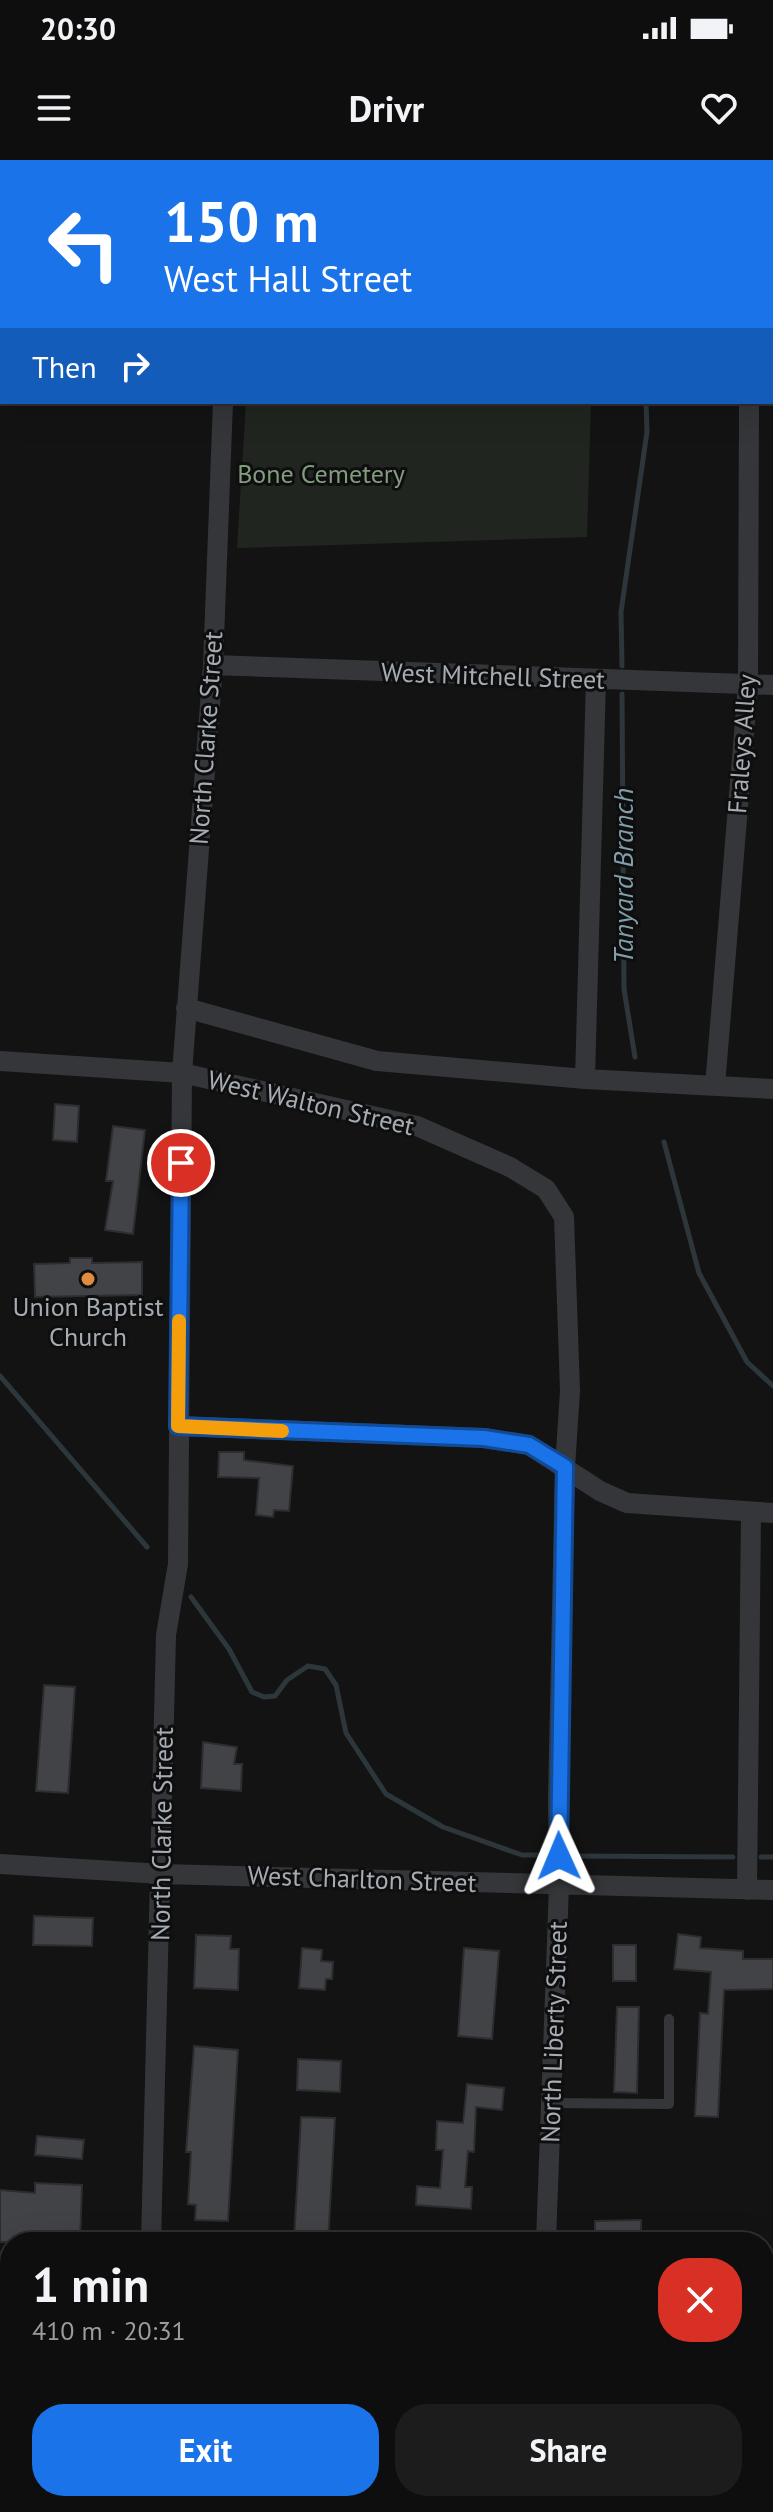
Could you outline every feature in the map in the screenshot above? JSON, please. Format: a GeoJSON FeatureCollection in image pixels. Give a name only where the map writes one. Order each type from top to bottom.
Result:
{"type":"FeatureCollection","features":[{"type":"Feature","properties":{"kind":"street","name":"North Clarke Street"},"geometry":{"type":"LineString","coordinates":[[151,2232],[166,1635],[178,1564],[182,1073],[213,665],[223,404]]}},
{"type":"Feature","properties":{"kind":"street","name":"Fraleys Alley"},"geometry":{"type":"LineString","coordinates":[[715,1086],[748,685],[749,404]]}},
{"type":"Feature","properties":{"kind":"street","name":"West Mitchell Street"},"geometry":{"type":"LineString","coordinates":[[213,665],[773,685]]}},
{"type":"Feature","properties":{"kind":"street"},"geometry":{"type":"LineString","coordinates":[[585,1079],[596,679]]}},
{"type":"Feature","properties":{"kind":"street"},"geometry":{"type":"LineString","coordinates":[[186,1008],[377,1061],[585,1079],[773,1089]]}},
{"type":"Feature","properties":{"kind":"street","name":"West Walton Street"},"geometry":{"type":"LineString","coordinates":[[0,1061],[182,1073],[417,1126],[510,1167],[546,1189],[564,1217],[566,1245]]}},
{"type":"Feature","properties":{"kind":"street","name":"North Liberty Street"},"geometry":{"type":"LineString","coordinates":[[546,2232],[559,1885],[565,1467],[570,1391],[566,1245]]}},
{"type":"Feature","properties":{"kind":"street"},"geometry":{"type":"LineString","coordinates":[[178,1426],[484,1438],[529,1445],[600,1491],[627,1503],[773,1513]]}},
{"type":"Feature","properties":{"kind":"street"},"geometry":{"type":"LineString","coordinates":[[747,1890],[751,1513]]}},
{"type":"Feature","properties":{"kind":"street","name":"West Charlton Street"},"geometry":{"type":"LineString","coordinates":[[0,1864],[162,1874],[773,1890]]}},
{"type":"Feature","properties":{"kind":"lane"},"geometry":{"type":"LineString","coordinates":[[551,2103],[669,2104],[669,2019]]}},
{"type":"Feature","properties":{"kind":"green space","name":"Bone Cemetery"},"geometry":{"type":"Polygon","coordinates":[[[246,404],[591,404],[587,537],[237,548],[246,404]]]}},
{"type":"Feature","properties":{"kind":"building"},"geometry":{"type":"Polygon","coordinates":[[[55,1104],[79,1106],[77,1142],[53,1140],[55,1104]]]}},
{"type":"Feature","properties":{"kind":"building"},"geometry":{"type":"Polygon","coordinates":[[[113,1126],[145,1130],[133,1234],[105,1230],[113,1181],[106,1181],[113,1126]]]}},
{"type":"Feature","properties":{"kind":"building","name":"Union Baptist Church"},"geometry":{"type":"Polygon","coordinates":[[[70,1258],[92,1258],[92,1263],[142,1262],[142,1295],[35,1297],[34,1264],[70,1263],[70,1258]]]}},
{"type":"Feature","properties":{"kind":"building"},"geometry":{"type":"Polygon","coordinates":[[[219,1452],[244,1452],[244,1460],[293,1466],[289,1511],[274,1510],[273,1517],[256,1515],[259,1478],[218,1477],[219,1452]]]}},
{"type":"Feature","properties":{"kind":"building"},"geometry":{"type":"Polygon","coordinates":[[[44,1685],[75,1687],[68,1793],[36,1791],[44,1685]]]}},
{"type":"Feature","properties":{"kind":"building"},"geometry":{"type":"Polygon","coordinates":[[[203,1742],[237,1747],[234,1764],[242,1764],[241,1791],[201,1788],[203,1742]]]}},
{"type":"Feature","properties":{"kind":"building"},"geometry":{"type":"Polygon","coordinates":[[[34,1916],[93,1918],[92,1946],[33,1945],[34,1916]]]}},
{"type":"Feature","properties":{"kind":"building"},"geometry":{"type":"Polygon","coordinates":[[[678,1934],[701,1937],[700,1948],[743,1951],[743,1959],[773,1959],[773,1989],[724,1990],[718,2117],[695,2116],[700,2013],[708,2014],[711,1972],[674,1969],[678,1934]]]}},
{"type":"Feature","properties":{"kind":"building"},"geometry":{"type":"Polygon","coordinates":[[[196,1935],[231,1936],[230,1949],[239,1949],[238,1990],[194,1988],[196,1935]]]}},
{"type":"Feature","properties":{"kind":"building"},"geometry":{"type":"Polygon","coordinates":[[[613,1945],[636,1945],[636,1981],[613,1981],[613,1945]]]}},
{"type":"Feature","properties":{"kind":"building"},"geometry":{"type":"Polygon","coordinates":[[[302,1948],[322,1950],[321,1961],[333,1962],[332,1979],[326,1979],[325,1990],[299,1988],[302,1948]]]}},
{"type":"Feature","properties":{"kind":"building"},"geometry":{"type":"Polygon","coordinates":[[[464,1948],[499,1951],[492,2039],[458,2036],[464,1948]]]}},
{"type":"Feature","properties":{"kind":"building"},"geometry":{"type":"Polygon","coordinates":[[[617,2007],[639,2007],[637,2093],[614,2092],[617,2007]]]}},
{"type":"Feature","properties":{"kind":"building"},"geometry":{"type":"Polygon","coordinates":[[[194,2046],[238,2050],[228,2221],[195,2220],[196,2205],[188,2204],[191,2152],[186,2152],[194,2046]]]}},
{"type":"Feature","properties":{"kind":"building"},"geometry":{"type":"Polygon","coordinates":[[[298,2059],[341,2061],[340,2092],[297,2090],[298,2059]]]}},
{"type":"Feature","properties":{"kind":"building"},"geometry":{"type":"Polygon","coordinates":[[[467,2084],[504,2088],[502,2110],[476,2107],[474,2152],[468,2151],[465,2187],[472,2187],[471,2209],[416,2205],[417,2186],[440,2188],[443,2150],[436,2150],[437,2121],[463,2123],[467,2084]]]}},
{"type":"Feature","properties":{"kind":"building"},"geometry":{"type":"Polygon","coordinates":[[[301,2117],[335,2118],[329,2232],[295,2232],[301,2117]]]}},
{"type":"Feature","properties":{"kind":"building"},"geometry":{"type":"Polygon","coordinates":[[[37,2136],[84,2140],[82,2159],[35,2155],[37,2136]]]}},
{"type":"Feature","properties":{"kind":"building"},"geometry":{"type":"Polygon","coordinates":[[[35,2183],[82,2185],[80,2232],[0,2232],[0,2190],[35,2193],[35,2183]]]}},
{"type":"Feature","properties":{"kind":"building"},"geometry":{"type":"Polygon","coordinates":[[[641,2220],[641,2232],[595,2232],[595,2221],[641,2220]]]}},
{"type":"Feature","properties":{"kind":"waterway","name":"Tanyard Branch"},"geometry":{"type":"LineString","coordinates":[[622,666],[621,612],[647,432],[646,404]]}},
{"type":"Feature","properties":{"kind":"waterway","name":"Tanyard Branch"},"geometry":{"type":"LineString","coordinates":[[622,694],[624,989],[635,1057]]}},
{"type":"Feature","properties":{"kind":"waterway","name":"Tanyard Branch"},"geometry":{"type":"LineString","coordinates":[[664,1142],[699,1273],[747,1362],[773,1386]]}},
{"type":"Feature","properties":{"kind":"waterway"},"geometry":{"type":"LineString","coordinates":[[0,1376],[147,1547]]}},
{"type":"Feature","properties":{"kind":"waterway"},"geometry":{"type":"LineString","coordinates":[[191,1597],[229,1649],[252,1692],[264,1697],[275,1696],[287,1680],[308,1666],[325,1669],[336,1685],[346,1733],[386,1794],[443,1827],[522,1855],[545,1855]]}},
{"type":"Feature","properties":{"kind":"waterway"},"geometry":{"type":"LineString","coordinates":[[573,1856],[733,1857]]}},
{"type":"Feature","properties":{"kind":"waterway"},"geometry":{"type":"LineString","coordinates":[[761,1857],[773,1857]]}},
{"type":"Feature","properties":{"kind":"slow traffic"},"geometry":{"type":"LineString","coordinates":[[179,1321],[178,1426],[282,1431]]}},
{"type":"Feature","properties":{"kind":"place","name":"Union Baptist Church"},"geometry":{"type":"Point","coordinates":[88,1279]}},
{"type":"Feature","properties":{"kind":"route"},"geometry":{"type":"LineString","coordinates":[[181,1163],[178,1426],[342,1435],[484,1438],[529,1445],[565,1467],[559,1856]]}}]}
